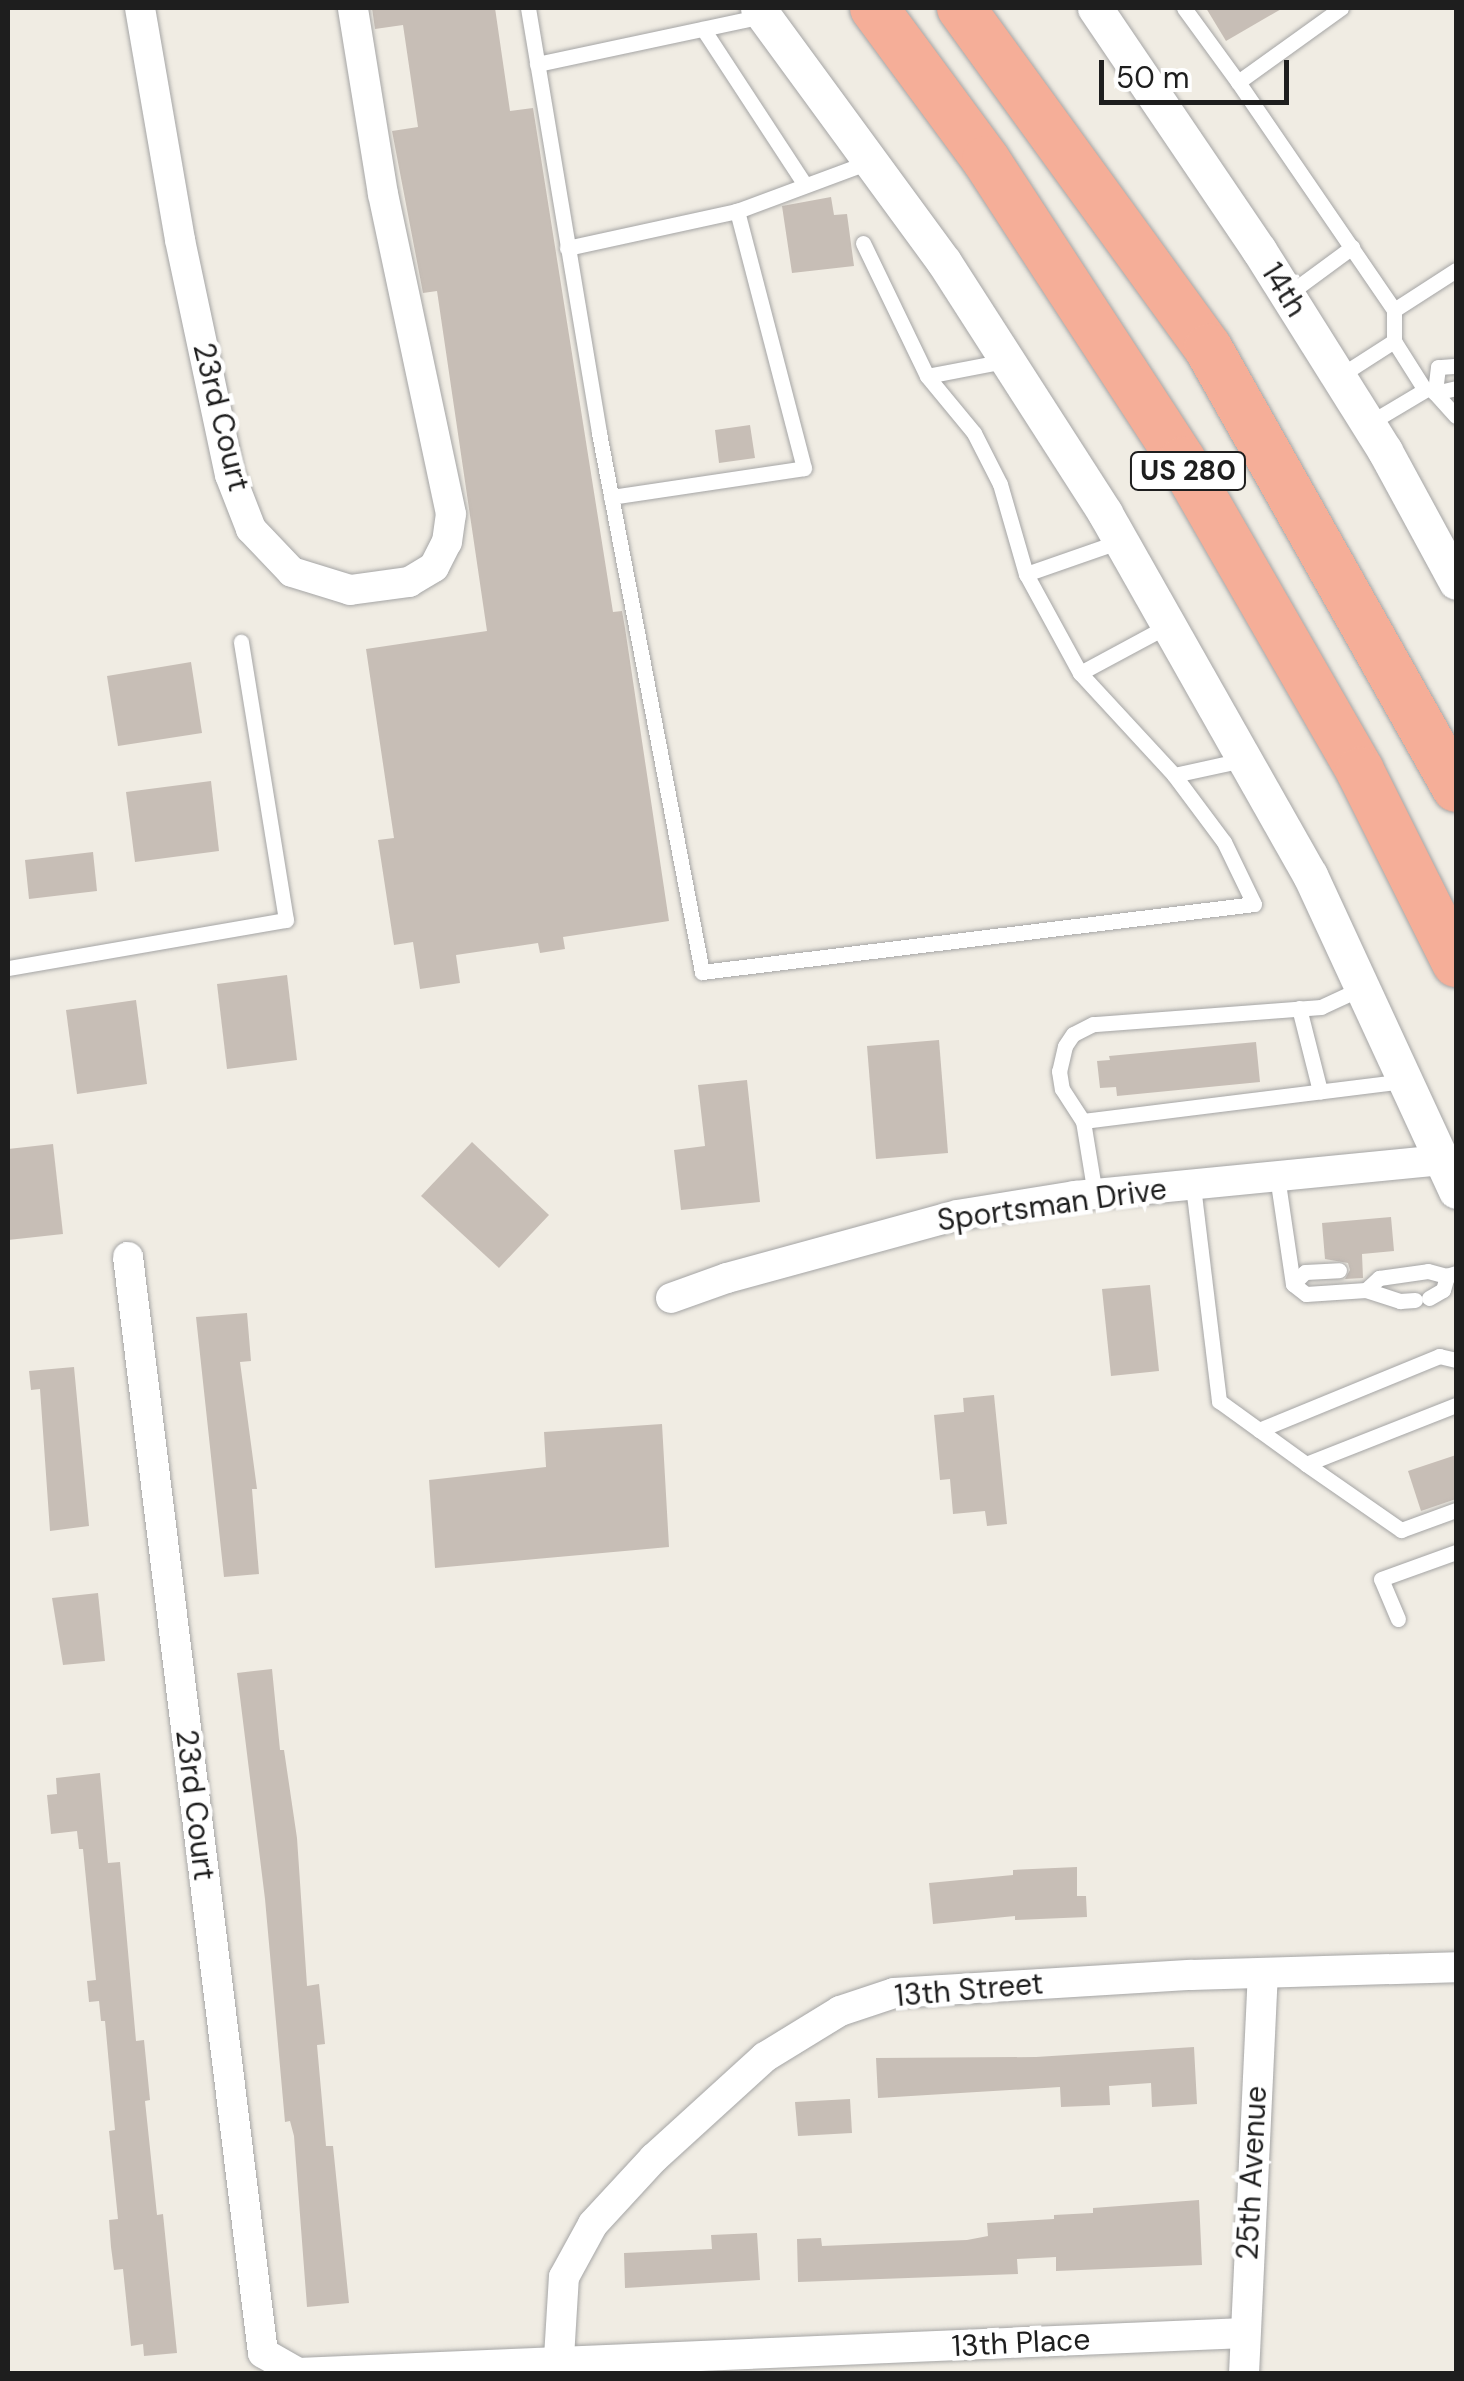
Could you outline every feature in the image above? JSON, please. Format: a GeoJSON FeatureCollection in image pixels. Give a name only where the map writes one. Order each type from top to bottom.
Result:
{"type":"FeatureCollection","features":[{"type":"Feature","properties":{"kind":"highway","name":"US 280"},"geometry":{"type":"LineString","coordinates":[[874,8],[997,177],[1182,460],[1351,754],[1456,963]]}},
{"type":"Feature","properties":{"kind":"highway","name":"US 280"},"geometry":{"type":"LineString","coordinates":[[961,8],[1208,348],[1456,788]]}},
{"type":"Feature","properties":{"kind":"street","name":"23rd Court"},"geometry":{"type":"LineString","coordinates":[[140,8],[180,240],[230,474],[251,529],[292,572],[350,590],[409,582],[434,567],[447,542],[451,514],[383,194],[352,8]]}},
{"type":"Feature","properties":{"kind":"street","name":"14th"},"geometry":{"type":"LineString","coordinates":[[1105,11],[1368,424],[1454,570]]}},
{"type":"Feature","properties":{"kind":"street"},"geometry":{"type":"LineString","coordinates":[[761,12],[873,161],[1009,360],[1122,541],[1247,760],[1364,987],[1450,1176]]}},
{"type":"Feature","properties":{"kind":"street","name":"Sportsman Drive"},"geometry":{"type":"LineString","coordinates":[[671,1298],[900,1228],[1095,1194],[1277,1176],[1450,1176]]}},
{"type":"Feature","properties":{"kind":"street","name":"23rd Court"},"geometry":{"type":"LineString","coordinates":[[128,1257],[263,2353]]}},
{"type":"Feature","properties":{"kind":"street","name":"13th Street"},"geometry":{"type":"LineString","coordinates":[[558,2369],[564,2277],[593,2224],[654,2158],[766,2057],[840,2011],[894,1993],[1456,1967]]}},
{"type":"Feature","properties":{"kind":"street","name":"25th Avenue"},"geometry":{"type":"LineString","coordinates":[[1244,2374],[1262,1973]]}},
{"type":"Feature","properties":{"kind":"street","name":"13th Place"},"geometry":{"type":"LineString","coordinates":[[263,2353],[298,2373],[558,2369],[1244,2332]]}},
{"type":"Feature","properties":{"kind":"lane"},"geometry":{"type":"LineString","coordinates":[[528,8],[611,497],[702,972],[1254,904],[1224,842],[1174,775],[1080,673],[1026,574],[1000,484],[974,433],[927,376],[863,244]]}},
{"type":"Feature","properties":{"kind":"lane"},"geometry":{"type":"LineString","coordinates":[[1184,8],[1394,310],[1394,341],[1456,432]]}},
{"type":"Feature","properties":{"kind":"lane"},"geometry":{"type":"LineString","coordinates":[[1238,82],[1342,8]]}},
{"type":"Feature","properties":{"kind":"lane"},"geometry":{"type":"LineString","coordinates":[[537,64],[703,29],[761,12]]}},
{"type":"Feature","properties":{"kind":"lane"},"geometry":{"type":"LineString","coordinates":[[703,29],[805,185]]}},
{"type":"Feature","properties":{"kind":"lane"},"geometry":{"type":"LineString","coordinates":[[568,248],[737,211],[873,161]]}},
{"type":"Feature","properties":{"kind":"lane"},"geometry":{"type":"LineString","coordinates":[[611,497],[804,468],[737,211]]}},
{"type":"Feature","properties":{"kind":"lane"},"geometry":{"type":"LineString","coordinates":[[1287,295],[1352,247]]}},
{"type":"Feature","properties":{"kind":"lane"},"geometry":{"type":"LineString","coordinates":[[1394,310],[1456,270]]}},
{"type":"Feature","properties":{"kind":"lane"},"geometry":{"type":"LineString","coordinates":[[1338,377],[1394,341]]}},
{"type":"Feature","properties":{"kind":"lane"},"geometry":{"type":"LineString","coordinates":[[927,376],[1009,360]]}},
{"type":"Feature","properties":{"kind":"lane"},"geometry":{"type":"LineString","coordinates":[[1430,392],[1438,367],[1454,366]]}},
{"type":"Feature","properties":{"kind":"lane"},"geometry":{"type":"LineString","coordinates":[[1368,424],[1430,392],[1456,388]]}},
{"type":"Feature","properties":{"kind":"lane"},"geometry":{"type":"LineString","coordinates":[[1430,392],[1456,416]]}},
{"type":"Feature","properties":{"kind":"lane"},"geometry":{"type":"LineString","coordinates":[[1026,574],[1122,541]]}},
{"type":"Feature","properties":{"kind":"lane"},"geometry":{"type":"LineString","coordinates":[[1080,673],[1171,624]]}},
{"type":"Feature","properties":{"kind":"lane"},"geometry":{"type":"LineString","coordinates":[[8,968],[286,920],[241,642]]}},
{"type":"Feature","properties":{"kind":"lane"},"geometry":{"type":"LineString","coordinates":[[1174,775],[1247,760]]}},
{"type":"Feature","properties":{"kind":"lane"},"geometry":{"type":"LineString","coordinates":[[1095,1194],[1083,1120],[1062,1090],[1059,1071],[1065,1046],[1073,1034],[1093,1024],[1321,1007],[1364,987]]}},
{"type":"Feature","properties":{"kind":"lane"},"geometry":{"type":"LineString","coordinates":[[1299,1008],[1320,1091]]}},
{"type":"Feature","properties":{"kind":"lane"},"geometry":{"type":"LineString","coordinates":[[1083,1120],[1407,1080]]}},
{"type":"Feature","properties":{"kind":"lane"},"geometry":{"type":"LineString","coordinates":[[1277,1176],[1293,1284],[1306,1294],[1372,1284],[1428,1271],[1452,1275],[1442,1290],[1422,1299],[1400,1301],[1372,1284],[1363,1269]]}},
{"type":"Feature","properties":{"kind":"lane"},"geometry":{"type":"LineString","coordinates":[[1193,1186],[1218,1401],[1401,1530],[1456,1510]]}},
{"type":"Feature","properties":{"kind":"lane"},"geometry":{"type":"LineString","coordinates":[[1293,1284],[1306,1272],[1339,1270]]}},
{"type":"Feature","properties":{"kind":"lane"},"geometry":{"type":"LineString","coordinates":[[1260,1430],[1439,1356],[1456,1360]]}},
{"type":"Feature","properties":{"kind":"lane"},"geometry":{"type":"LineString","coordinates":[[1306,1464],[1456,1405]]}},
{"type":"Feature","properties":{"kind":"lane"},"geometry":{"type":"LineString","coordinates":[[1398,1619],[1381,1579],[1456,1552]]}},
{"type":"Feature","properties":{"kind":"building"},"geometry":{"type":"Polygon","coordinates":[[[372,8],[495,8],[510,111],[533,108],[613,612],[622,611],[625,628],[669,921],[563,937],[565,949],[540,953],[538,943],[456,955],[460,983],[420,989],[413,942],[394,945],[378,840],[394,838],[366,649],[487,631],[437,291],[423,293],[392,131],[418,127],[403,25],[375,29],[372,8]]]}},
{"type":"Feature","properties":{"kind":"building"},"geometry":{"type":"Polygon","coordinates":[[[1206,8],[1283,8],[1226,41],[1206,8]]]}},
{"type":"Feature","properties":{"kind":"building"},"geometry":{"type":"Polygon","coordinates":[[[831,197],[834,215],[847,214],[854,266],[792,273],[782,206],[831,197]]]}},
{"type":"Feature","properties":{"kind":"building"},"geometry":{"type":"Polygon","coordinates":[[[750,425],[755,458],[719,463],[715,430],[750,425]]]}},
{"type":"Feature","properties":{"kind":"building"},"geometry":{"type":"Polygon","coordinates":[[[191,662],[202,733],[118,746],[107,676],[191,662]]]}},
{"type":"Feature","properties":{"kind":"building"},"geometry":{"type":"Polygon","coordinates":[[[211,781],[219,851],[135,862],[126,792],[211,781]]]}},
{"type":"Feature","properties":{"kind":"building"},"geometry":{"type":"Polygon","coordinates":[[[93,852],[97,891],[29,899],[25,860],[93,852]]]}},
{"type":"Feature","properties":{"kind":"building"},"geometry":{"type":"Polygon","coordinates":[[[287,975],[297,1060],[227,1069],[217,984],[287,975]]]}},
{"type":"Feature","properties":{"kind":"building"},"geometry":{"type":"Polygon","coordinates":[[[136,1000],[147,1084],[77,1094],[66,1010],[136,1000]]]}},
{"type":"Feature","properties":{"kind":"building"},"geometry":{"type":"Polygon","coordinates":[[[939,1040],[948,1153],[876,1159],[867,1046],[939,1040]]]}},
{"type":"Feature","properties":{"kind":"building"},"geometry":{"type":"Polygon","coordinates":[[[1256,1042],[1260,1082],[1117,1096],[1116,1087],[1100,1088],[1097,1061],[1110,1060],[1109,1056],[1256,1042]]]}},
{"type":"Feature","properties":{"kind":"building"},"geometry":{"type":"Polygon","coordinates":[[[747,1080],[760,1202],[681,1210],[674,1150],[705,1146],[698,1085],[747,1080]]]}},
{"type":"Feature","properties":{"kind":"building"},"geometry":{"type":"Polygon","coordinates":[[[472,1142],[549,1215],[499,1268],[421,1196],[472,1142]]]}},
{"type":"Feature","properties":{"kind":"building"},"geometry":{"type":"Polygon","coordinates":[[[53,1144],[63,1234],[8,1240],[8,1149],[53,1144]]]}},
{"type":"Feature","properties":{"kind":"building"},"geometry":{"type":"Polygon","coordinates":[[[1391,1217],[1394,1251],[1362,1254],[1363,1278],[1345,1279],[1350,1270],[1348,1263],[1325,1259],[1322,1223],[1391,1217]]]}},
{"type":"Feature","properties":{"kind":"building"},"geometry":{"type":"Polygon","coordinates":[[[1150,1285],[1159,1371],[1111,1376],[1102,1289],[1150,1285]]]}},
{"type":"Feature","properties":{"kind":"building"},"geometry":{"type":"Polygon","coordinates":[[[247,1313],[251,1361],[240,1362],[257,1489],[252,1489],[259,1574],[224,1577],[196,1317],[247,1313]]]}},
{"type":"Feature","properties":{"kind":"building"},"geometry":{"type":"Polygon","coordinates":[[[74,1367],[89,1526],[50,1531],[40,1389],[31,1390],[29,1371],[74,1367]]]}},
{"type":"Feature","properties":{"kind":"building"},"geometry":{"type":"Polygon","coordinates":[[[994,1395],[1007,1524],[987,1526],[985,1511],[953,1514],[950,1479],[940,1480],[934,1415],[964,1412],[963,1398],[994,1395]]]}},
{"type":"Feature","properties":{"kind":"building"},"geometry":{"type":"Polygon","coordinates":[[[662,1424],[669,1547],[435,1568],[429,1480],[546,1467],[544,1432],[662,1424]]]}},
{"type":"Feature","properties":{"kind":"building"},"geometry":{"type":"Polygon","coordinates":[[[1456,1455],[1456,1499],[1421,1511],[1408,1471],[1456,1455]]]}},
{"type":"Feature","properties":{"kind":"building"},"geometry":{"type":"Polygon","coordinates":[[[98,1593],[105,1661],[63,1665],[52,1598],[98,1593]]]}},
{"type":"Feature","properties":{"kind":"building"},"geometry":{"type":"Polygon","coordinates":[[[272,1669],[280,1750],[284,1750],[297,1838],[307,1986],[319,1984],[325,2044],[317,2045],[326,2146],[333,2146],[349,2303],[307,2307],[294,2136],[290,2121],[285,2122],[265,1899],[237,1673],[272,1669]]]}},
{"type":"Feature","properties":{"kind":"building"},"geometry":{"type":"Polygon","coordinates":[[[100,1773],[108,1863],[120,1862],[136,2041],[144,2040],[150,2100],[145,2101],[157,2215],[163,2214],[177,2353],[144,2356],[143,2344],[131,2346],[123,2269],[114,2270],[111,2247],[109,2220],[118,2219],[109,2131],[115,2130],[105,2021],[101,2021],[99,2001],[89,2002],[87,1981],[96,1980],[83,1849],[79,1849],[77,1831],[51,1834],[47,1795],[57,1794],[56,1778],[100,1773]]]}},
{"type":"Feature","properties":{"kind":"building"},"geometry":{"type":"Polygon","coordinates":[[[1077,1867],[1077,1896],[1086,1896],[1087,1917],[1015,1920],[1015,1916],[933,1924],[929,1883],[1013,1875],[1013,1870],[1077,1867]]]}},
{"type":"Feature","properties":{"kind":"building"},"geometry":{"type":"Polygon","coordinates":[[[1194,2047],[1197,2104],[1152,2107],[1151,2083],[1109,2086],[1110,2105],[1061,2107],[1060,2087],[878,2098],[876,2058],[1036,2057],[1194,2047]]]}},
{"type":"Feature","properties":{"kind":"building"},"geometry":{"type":"Polygon","coordinates":[[[850,2099],[852,2133],[798,2136],[795,2102],[850,2099]]]}},
{"type":"Feature","properties":{"kind":"building"},"geometry":{"type":"Polygon","coordinates":[[[1199,2200],[1202,2265],[1056,2271],[1056,2257],[1017,2259],[1018,2274],[798,2282],[797,2239],[821,2238],[822,2246],[967,2240],[988,2236],[987,2223],[1054,2219],[1054,2215],[1093,2213],[1093,2208],[1199,2200]]]}},
{"type":"Feature","properties":{"kind":"building"},"geometry":{"type":"Polygon","coordinates":[[[757,2233],[760,2280],[625,2288],[624,2253],[712,2249],[711,2235],[757,2233]]]}}]}
